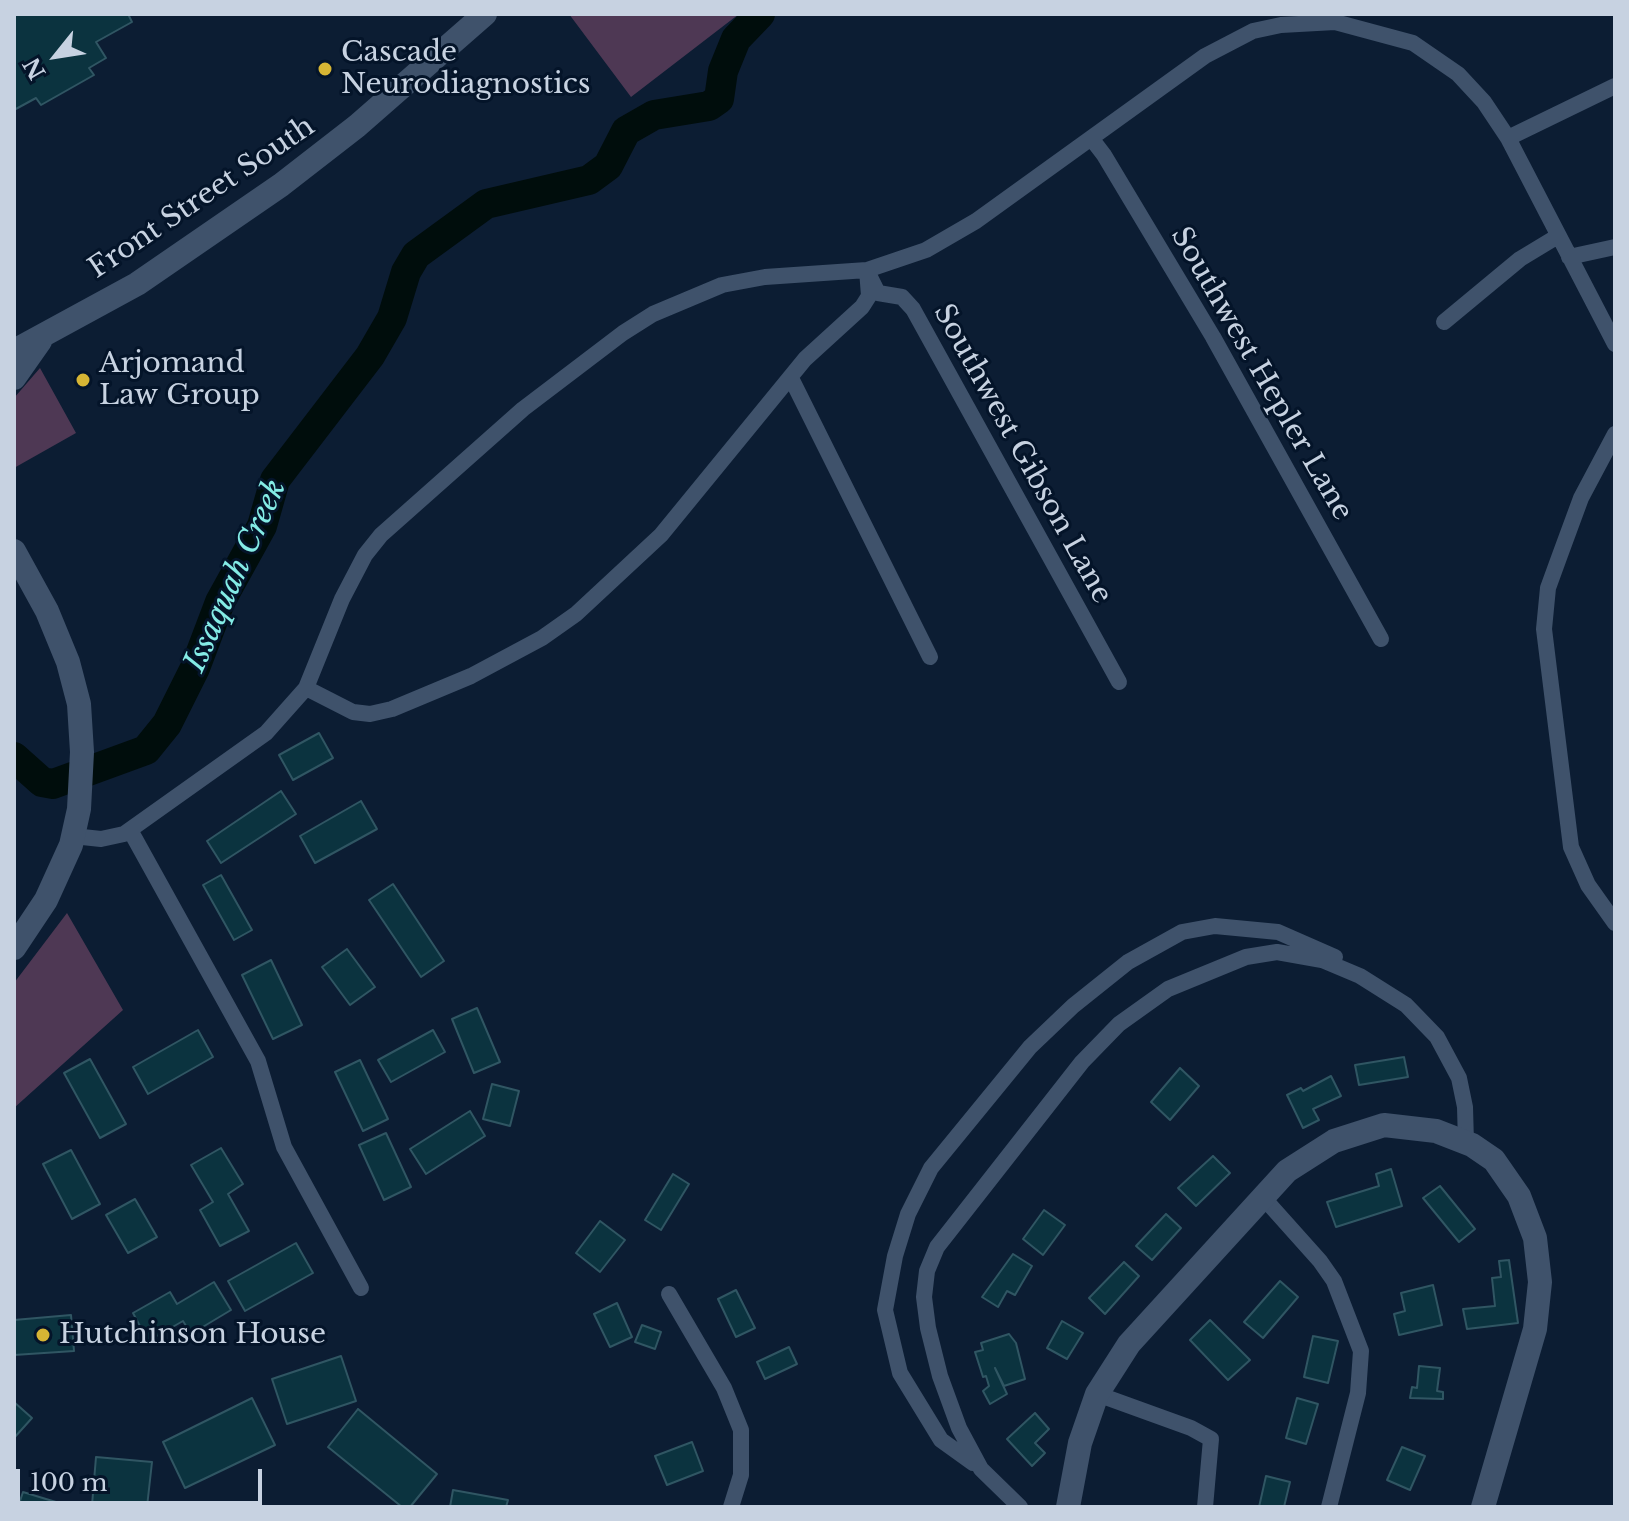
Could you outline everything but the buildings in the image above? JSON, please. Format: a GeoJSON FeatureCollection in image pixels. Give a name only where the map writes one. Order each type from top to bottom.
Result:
{"type":"FeatureCollection","features":[{"type":"Feature","properties":{"kind":"street","name":"Front Street South"},"geometry":{"type":"LineString","coordinates":[[14,351],[137,284],[281,185],[369,116],[485,14]]}},
{"type":"Feature","properties":{"kind":"street"},"geometry":{"type":"LineString","coordinates":[[73,836],[109,839],[130,830],[266,733],[306,688],[342,599],[365,555],[381,535],[523,409],[653,314],[722,285],[765,277],[867,270],[902,260],[951,237],[1226,44],[1253,31],[1309,22],[1335,22],[1413,43],[1458,74],[1484,102],[1508,138],[1615,344]]}},
{"type":"Feature","properties":{"kind":"street"},"geometry":{"type":"LineString","coordinates":[[1508,138],[1615,86]]}},
{"type":"Feature","properties":{"kind":"street","name":"Southwest Hepler Lane"},"geometry":{"type":"LineString","coordinates":[[1091,138],[1213,337],[1381,639]]}},
{"type":"Feature","properties":{"kind":"street"},"geometry":{"type":"LineString","coordinates":[[1444,322],[1520,259],[1558,236]]}},
{"type":"Feature","properties":{"kind":"street"},"geometry":{"type":"LineString","coordinates":[[1569,257],[1615,247]]}},
{"type":"Feature","properties":{"kind":"street"},"geometry":{"type":"LineString","coordinates":[[306,688],[353,712],[381,712],[426,697],[542,638],[576,614],[652,545],[791,378],[867,300],[867,270]]}},
{"type":"Feature","properties":{"kind":"street","name":"Southwest Gibson Lane"},"geometry":{"type":"LineString","coordinates":[[867,270],[878,293],[902,297],[913,309],[1119,682]]}},
{"type":"Feature","properties":{"kind":"street"},"geometry":{"type":"LineString","coordinates":[[14,378],[44,335]]}},
{"type":"Feature","properties":{"kind":"street"},"geometry":{"type":"LineString","coordinates":[[791,378],[930,657]]}},
{"type":"Feature","properties":{"kind":"street"},"geometry":{"type":"LineString","coordinates":[[1615,434],[1581,498],[1548,588],[1544,611],[1546,663],[1567,827],[1584,876],[1615,923]]}},
{"type":"Feature","properties":{"kind":"street"},"geometry":{"type":"LineString","coordinates":[[14,551],[51,620],[68,662],[79,704],[82,752],[80,796],[73,836],[46,900],[14,948]]}},
{"type":"Feature","properties":{"kind":"street"},"geometry":{"type":"LineString","coordinates":[[130,830],[258,1061],[284,1147],[361,1288]]}},
{"type":"Feature","properties":{"kind":"street"},"geometry":{"type":"LineString","coordinates":[[1020,1507],[981,1469],[941,1440],[932,1427],[900,1373],[885,1310],[895,1256],[908,1214],[931,1168],[1030,1047],[1073,1006],[1128,962],[1182,932],[1215,926],[1278,932],[1328,951],[1406,1005],[1443,1045],[1459,1078],[1465,1107],[1466,1143]]}},
{"type":"Feature","properties":{"kind":"street"},"geometry":{"type":"LineString","coordinates":[[981,1469],[959,1428],[940,1376],[928,1328],[926,1284],[937,1247],[1082,1062],[1119,1024],[1168,989],[1246,957],[1277,952],[1322,960],[1360,976]]}},
{"type":"Feature","properties":{"kind":"street"},"geometry":{"type":"LineString","coordinates":[[1068,1507],[1080,1443],[1097,1394],[1129,1344],[1261,1195],[1287,1171],[1334,1141],[1384,1125],[1436,1131],[1466,1143],[1494,1160],[1519,1196],[1535,1238],[1540,1282],[1535,1329],[1483,1507]]}},
{"type":"Feature","properties":{"kind":"street"},"geometry":{"type":"LineString","coordinates":[[1261,1195],[1334,1281],[1361,1351],[1358,1393],[1329,1507]]}},
{"type":"Feature","properties":{"kind":"street"},"geometry":{"type":"LineString","coordinates":[[669,1294],[729,1398],[741,1430],[741,1475],[731,1507]]}},
{"type":"Feature","properties":{"kind":"street"},"geometry":{"type":"LineString","coordinates":[[1097,1394],[1211,1439],[1205,1507]]}},
{"type":"Feature","properties":{"kind":"shaded area"},"geometry":{"type":"Polygon","coordinates":[[[569,14],[739,14],[631,97],[569,14]]]}},
{"type":"Feature","properties":{"kind":"shaded area"},"geometry":{"type":"Polygon","coordinates":[[[40,368],[76,433],[14,468],[14,398],[40,368]]]}},
{"type":"Feature","properties":{"kind":"shaded area"},"geometry":{"type":"Polygon","coordinates":[[[67,913],[123,1010],[14,1108],[14,983],[67,913]]]}},
{"type":"Feature","properties":{"kind":"waterway","name":"Issaquah Creek"},"geometry":{"type":"LineString","coordinates":[[14,757],[42,782],[53,784],[146,750],[167,724],[195,668],[220,602],[262,526],[275,480],[370,356],[392,318],[406,272],[416,255],[486,204],[589,180],[608,166],[626,131],[654,115],[709,106],[719,99],[723,71],[736,39],[760,14]]}},
{"type":"Feature","properties":{"kind":"place","name":"Cascade Neurodiagnostics"},"geometry":{"type":"Point","coordinates":[325,69]}},
{"type":"Feature","properties":{"kind":"place","name":"Arjomand Law Group"},"geometry":{"type":"Point","coordinates":[83,380]}},
{"type":"Feature","properties":{"kind":"place","name":"Hutchinson House"},"geometry":{"type":"Point","coordinates":[43,1335]}}]}
